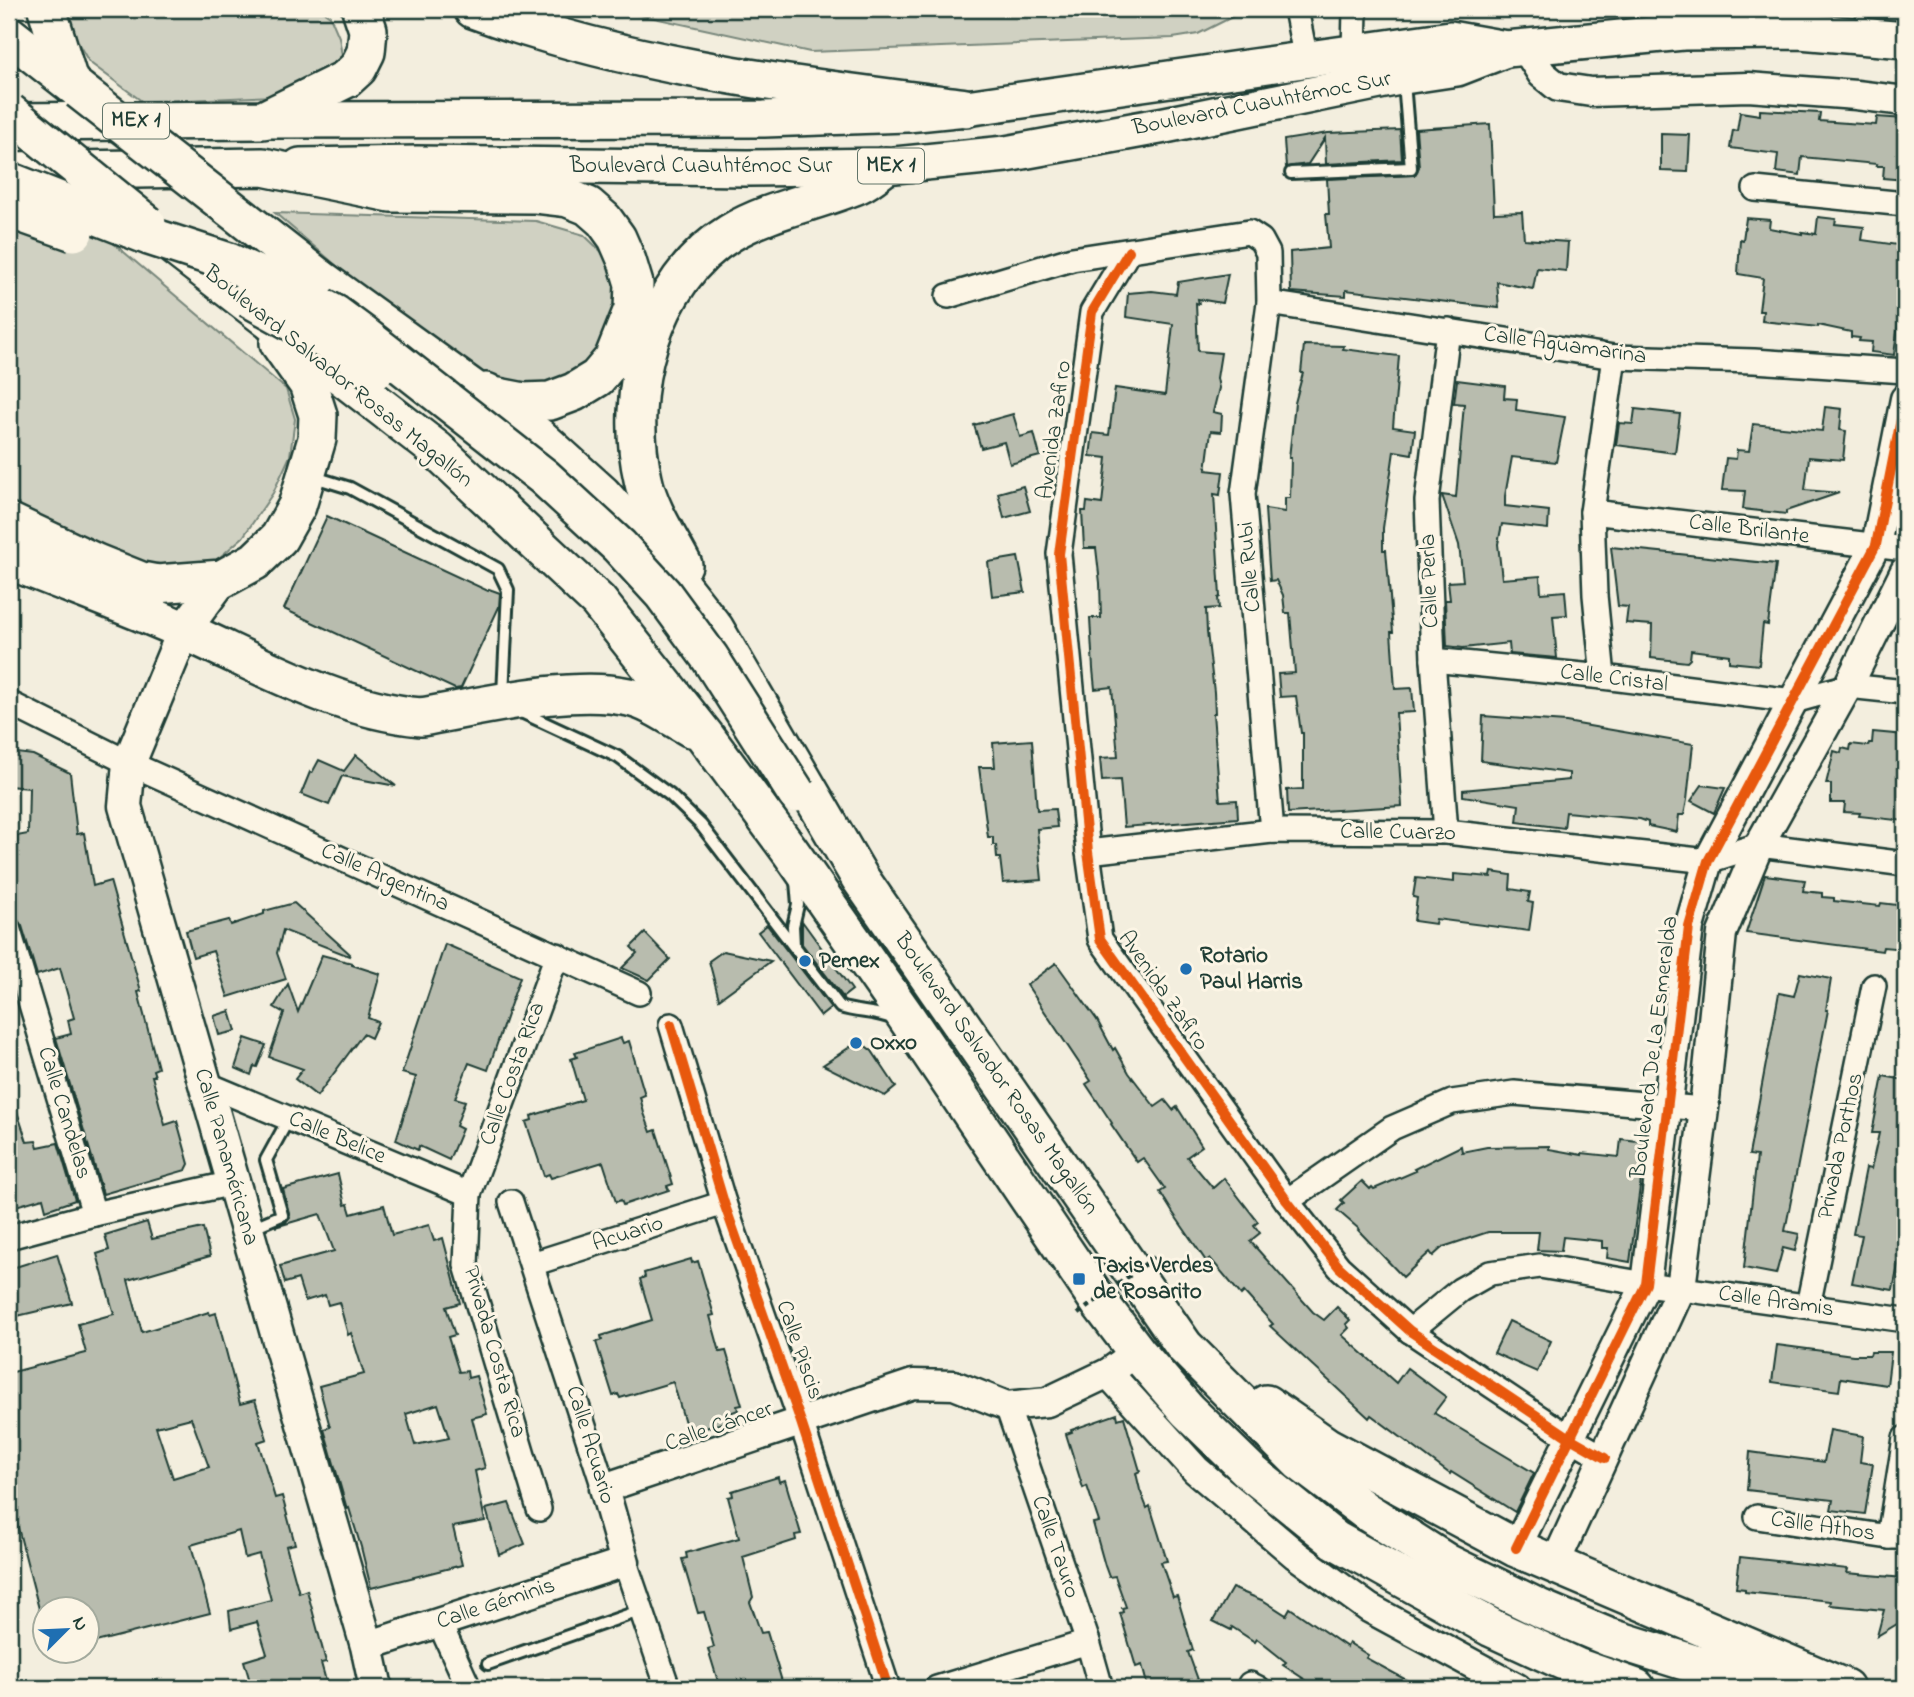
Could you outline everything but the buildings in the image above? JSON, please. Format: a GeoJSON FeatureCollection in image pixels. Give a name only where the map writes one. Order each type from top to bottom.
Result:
{"type":"FeatureCollection","features":[{"type":"Feature","properties":{"kind":"highway"},"geometry":{"type":"LineString","coordinates":[[47,9],[74,85]]}},
{"type":"Feature","properties":{"kind":"highway"},"geometry":{"type":"LineString","coordinates":[[263,120],[346,79],[358,68],[366,52],[368,30],[360,9]]}},
{"type":"Feature","properties":{"kind":"highway"},"geometry":{"type":"LineString","coordinates":[[472,9],[562,39],[634,56],[793,86],[966,108]]}},
{"type":"Feature","properties":{"kind":"highway","name":"Boulevard Salvador Rosas Magallón"},"geometry":{"type":"LineString","coordinates":[[9,35],[317,277],[540,437],[602,494],[663,563],[715,629],[860,878],[1184,1346],[1300,1462],[1364,1510],[1447,1563],[1541,1609],[1608,1637],[1694,1664],[1812,1688]]}},
{"type":"Feature","properties":{"kind":"highway","name":"Boulevard Salvador Rosas Magallón"},"geometry":{"type":"LineString","coordinates":[[9,112],[216,281],[437,450],[598,601],[705,736],[790,851],[919,1037],[1098,1302],[1123,1362],[1187,1410],[1252,1474],[1335,1540],[1492,1628],[1578,1668],[1636,1688]]}},
{"type":"Feature","properties":{"kind":"highway","name":"Boulevard Cuauhtémoc Sur"},"geometry":{"type":"LineString","coordinates":[[9,122],[263,120]]}},
{"type":"Feature","properties":{"kind":"highway"},"geometry":{"type":"LineString","coordinates":[[715,629],[653,508],[643,480],[636,417],[644,359],[655,325],[668,299],[687,272],[709,248],[731,232],[796,204],[861,184],[885,166]]}},
{"type":"Feature","properties":{"kind":"highway"},"geometry":{"type":"LineString","coordinates":[[263,167],[391,193],[534,194],[568,198],[588,206],[604,220],[617,238],[627,261],[634,284],[633,309],[613,359],[597,378],[574,393],[550,401],[524,402],[493,396],[442,368]]}},
{"type":"Feature","properties":{"kind":"highway","name":"Boulevard Cuauhtémoc Sur"},"geometry":{"type":"LineString","coordinates":[[9,171],[263,167]]}},
{"type":"Feature","properties":{"kind":"highway"},"geometry":{"type":"LineString","coordinates":[[9,181],[149,236],[229,262],[335,314],[544,477],[619,546],[663,594],[710,658],[787,796],[806,852],[830,908]]}},
{"type":"Feature","properties":{"kind":"highway"},"geometry":{"type":"LineString","coordinates":[[9,209],[242,294],[274,309],[345,351],[424,408],[556,520],[624,584],[693,669],[787,796],[860,878]]}},
{"type":"Feature","properties":{"kind":"highway"},"geometry":{"type":"LineString","coordinates":[[9,522],[96,563],[141,581],[157,584],[222,579],[255,561],[279,538],[297,506],[317,439],[318,415],[308,384],[278,341],[216,281]]}},
{"type":"Feature","properties":{"kind":"highway"},"geometry":{"type":"LineString","coordinates":[[9,557],[24,566],[366,708],[421,717],[565,694],[603,693],[631,697],[657,708],[705,736]]}},
{"type":"Feature","properties":{"kind":"highway"},"geometry":{"type":"LineString","coordinates":[[1184,1346],[1326,1446],[1516,1548],[1845,1688]]}},
{"type":"Feature","properties":{"kind":"main road","name":"Boulevard Cuauhtémoc Sur"},"geometry":{"type":"LineString","coordinates":[[263,120],[834,118],[966,108],[1450,39],[1516,48],[1683,32],[1800,32],[1863,22],[1905,40]]}},
{"type":"Feature","properties":{"kind":"main road","name":"Boulevard Cuauhtémoc Sur"},"geometry":{"type":"LineString","coordinates":[[263,167],[417,164],[747,168],[885,166],[1006,154],[1165,125],[1404,76],[1457,68],[1516,48]]}},
{"type":"Feature","properties":{"kind":"main road","name":"Calle Panaméricana"},"geometry":{"type":"LineString","coordinates":[[222,579],[184,631],[129,764],[125,806],[367,1646],[376,1688]]}},
{"type":"Feature","properties":{"kind":"main road"},"geometry":{"type":"LineString","coordinates":[[157,584],[184,631]]}},
{"type":"Feature","properties":{"kind":"street"},"geometry":{"type":"LineString","coordinates":[[1296,9],[1306,60]]}},
{"type":"Feature","properties":{"kind":"street"},"geometry":{"type":"LineString","coordinates":[[1354,52],[1355,9]]}},
{"type":"Feature","properties":{"kind":"street"},"geometry":{"type":"LineString","coordinates":[[1516,48],[1558,87],[1591,92],[1748,87],[1856,94],[1905,101]]}},
{"type":"Feature","properties":{"kind":"street"},"geometry":{"type":"LineString","coordinates":[[1755,189],[1905,204]]}},
{"type":"Feature","properties":{"kind":"street"},"geometry":{"type":"LineString","coordinates":[[948,296],[1072,259],[1249,232],[1261,240],[1268,253],[1269,303]]}},
{"type":"Feature","properties":{"kind":"street","name":"Avenida Zafiro"},"geometry":{"type":"LineString","coordinates":[[1129,251],[1092,312],[1059,554],[1088,852],[1100,939],[1286,1201],[1339,1267],[1410,1331],[1570,1438],[1605,1458]]}},
{"type":"Feature","properties":{"kind":"street","name":"Calle Aguamarina"},"geometry":{"type":"LineString","coordinates":[[1269,303],[1614,358],[1754,360],[1905,371]]}},
{"type":"Feature","properties":{"kind":"street","name":"Calle Rubi"},"geometry":{"type":"LineString","coordinates":[[1269,303],[1244,494],[1272,831]]}},
{"type":"Feature","properties":{"kind":"street","name":"Calle Perla"},"geometry":{"type":"LineString","coordinates":[[1446,832],[1433,660],[1427,501],[1448,330]]}},
{"type":"Feature","properties":{"kind":"street"},"geometry":{"type":"LineString","coordinates":[[1603,677],[1595,595],[1592,512],[1614,358]]}},
{"type":"Feature","properties":{"kind":"street","name":"Boulevard De La Esmeralda"},"geometry":{"type":"LineString","coordinates":[[1516,1548],[1646,1284],[1689,927],[1708,861],[1876,545],[1905,399]]}},
{"type":"Feature","properties":{"kind":"street","name":"Calle Brilante"},"geometry":{"type":"LineString","coordinates":[[1592,512],[1905,549]]}},
{"type":"Feature","properties":{"kind":"street"},"geometry":{"type":"LineString","coordinates":[[1555,1566],[1681,1288],[1704,1109],[1722,933],[1759,845],[1848,686],[1905,571]]}},
{"type":"Feature","properties":{"kind":"street","name":"Calle Cristal"},"geometry":{"type":"LineString","coordinates":[[1433,660],[1603,677],[1794,701]]}},
{"type":"Feature","properties":{"kind":"street"},"geometry":{"type":"LineString","coordinates":[[1794,701],[1848,686],[1905,692]]}},
{"type":"Feature","properties":{"kind":"street","name":"Calle Argentina"},"geometry":{"type":"LineString","coordinates":[[9,703],[129,764],[639,993]]}},
{"type":"Feature","properties":{"kind":"street","name":"Calle Cuarzo"},"geometry":{"type":"LineString","coordinates":[[1088,852],[1272,831],[1446,832],[1708,861]]}},
{"type":"Feature","properties":{"kind":"street"},"geometry":{"type":"LineString","coordinates":[[1708,861],[1759,845],[1905,864]]}},
{"type":"Feature","properties":{"kind":"street","name":"Calle Candelas"},"geometry":{"type":"LineString","coordinates":[[9,931],[94,1214]]}},
{"type":"Feature","properties":{"kind":"street","name":"Calle Costa Rica"},"geometry":{"type":"LineString","coordinates":[[469,1194],[557,955]]}},
{"type":"Feature","properties":{"kind":"street","name":"Privada Porthos"},"geometry":{"type":"LineString","coordinates":[[1808,1306],[1874,986]]}},
{"type":"Feature","properties":{"kind":"street","name":"Calle Piscis"},"geometry":{"type":"LineString","coordinates":[[671,1025],[724,1203],[802,1422],[888,1688]]}},
{"type":"Feature","properties":{"kind":"street","name":"Calle Belice"},"geometry":{"type":"LineString","coordinates":[[205,1083],[469,1194]]}},
{"type":"Feature","properties":{"kind":"street"},"geometry":{"type":"LineString","coordinates":[[1286,1201],[1392,1128],[1451,1102],[1514,1093],[1704,1109]]}},
{"type":"Feature","properties":{"kind":"street"},"geometry":{"type":"LineString","coordinates":[[9,1237],[94,1214],[233,1183]]}},
{"type":"Feature","properties":{"kind":"street","name":"Privada Costa Rica"},"geometry":{"type":"LineString","coordinates":[[469,1194],[466,1265],[539,1509]]}},
{"type":"Feature","properties":{"kind":"street","name":"Calle Acuario"},"geometry":{"type":"LineString","coordinates":[[511,1202],[604,1488],[625,1562],[668,1688]]}},
{"type":"Feature","properties":{"kind":"street","name":"Acuario"},"geometry":{"type":"LineString","coordinates":[[532,1264],[724,1203]]}},
{"type":"Feature","properties":{"kind":"street","name":"Calle Aramis"},"geometry":{"type":"LineString","coordinates":[[1410,1331],[1460,1290],[1490,1273],[1541,1266],[1646,1284],[1905,1320]]}},
{"type":"Feature","properties":{"kind":"street"},"geometry":{"type":"LineString","coordinates":[[1007,1406],[1047,1402],[1123,1362],[1196,1470],[1296,1555],[1369,1608],[1517,1688]]}},
{"type":"Feature","properties":{"kind":"street","name":"Calle Cáncer"},"geometry":{"type":"LineString","coordinates":[[604,1488],[913,1384],[954,1385],[1007,1406]]}},
{"type":"Feature","properties":{"kind":"street","name":"Calle Tauro"},"geometry":{"type":"LineString","coordinates":[[1007,1406],[1088,1642],[1101,1688]]}},
{"type":"Feature","properties":{"kind":"street","name":"Calle Athos"},"geometry":{"type":"LineString","coordinates":[[1757,1517],[1897,1537],[1905,1438]]}},
{"type":"Feature","properties":{"kind":"street","name":"Calle Géminis"},"geometry":{"type":"LineString","coordinates":[[367,1646],[625,1562]]}},
{"type":"Feature","properties":{"kind":"street"},"geometry":{"type":"LineString","coordinates":[[439,1622],[469,1688]]}},
{"type":"Feature","properties":{"kind":"street"},"geometry":{"type":"LineString","coordinates":[[937,1688],[1088,1642]]}},
{"type":"Feature","properties":{"kind":"lane"},"geometry":{"type":"LineString","coordinates":[[1656,9],[1683,32]]}},
{"type":"Feature","properties":{"kind":"lane"},"geometry":{"type":"LineString","coordinates":[[1291,173],[1411,168],[1404,76]]}},
{"type":"Feature","properties":{"kind":"lane"},"geometry":{"type":"LineString","coordinates":[[307,474],[350,488],[498,569],[508,590],[502,703],[618,757],[670,795],[701,825],[840,1007],[880,1013],[897,1020],[919,1037]]}},
{"type":"Feature","properties":{"kind":"lane"},"geometry":{"type":"LineString","coordinates":[[790,851],[795,868],[798,905],[793,926],[794,945]]}},
{"type":"Feature","properties":{"kind":"lane"},"geometry":{"type":"LineString","coordinates":[[246,1230],[282,1214],[266,1160],[289,1118]]}},
{"type":"Feature","properties":{"kind":"lane"},"geometry":{"type":"LineString","coordinates":[[488,1664],[642,1610]]}},
{"type":"Feature","properties":{"kind":"path"},"geometry":{"type":"LineString","coordinates":[[1079,1314],[1156,1256]]}},
{"type":"Feature","properties":{"kind":"shaded area"},"geometry":{"type":"Polygon","coordinates":[[[64,9],[320,9],[330,16],[339,37],[342,56],[334,69],[296,95],[143,102],[89,62],[66,22],[64,9]]]}},
{"type":"Feature","properties":{"kind":"shaded area"},"geometry":{"type":"Polygon","coordinates":[[[613,9],[1248,9],[1198,34],[1173,38],[810,52],[613,9]]]}},
{"type":"Feature","properties":{"kind":"shaded area"},"geometry":{"type":"Polygon","coordinates":[[[275,213],[536,221],[584,235],[609,259],[619,293],[589,373],[562,385],[504,384],[449,362],[275,213]]]}},
{"type":"Feature","properties":{"kind":"shaded area"},"geometry":{"type":"Polygon","coordinates":[[[9,218],[99,231],[286,389],[295,419],[290,456],[273,493],[243,537],[212,564],[168,572],[9,510],[9,218]]]}},
{"type":"Feature","properties":{"kind":"cycle path"},"geometry":{"type":"LineString","coordinates":[[1129,251],[1092,312],[1059,554],[1088,852],[1100,939],[1287,1201],[1339,1267],[1410,1331],[1570,1438],[1605,1458]]}},
{"type":"Feature","properties":{"kind":"cycle path"},"geometry":{"type":"LineString","coordinates":[[1516,1548],[1646,1284],[1689,927],[1708,861],[1876,545],[1905,399]]}},
{"type":"Feature","properties":{"kind":"cycle path"},"geometry":{"type":"LineString","coordinates":[[671,1025],[724,1203],[801,1422],[888,1688]]}},
{"type":"Feature","properties":{"kind":"place","name":"Pemex"},"geometry":{"type":"Point","coordinates":[805,961]}},
{"type":"Feature","properties":{"kind":"place","name":"Rotario Paul Harris"},"geometry":{"type":"Point","coordinates":[1186,969]}},
{"type":"Feature","properties":{"kind":"place","name":"Oxxo"},"geometry":{"type":"Point","coordinates":[856,1043]}},
{"type":"Feature","properties":{"kind":"place","name":"Taxis Verdes de Rosarito"},"geometry":{"type":"Point","coordinates":[1079,1279]}}]}
